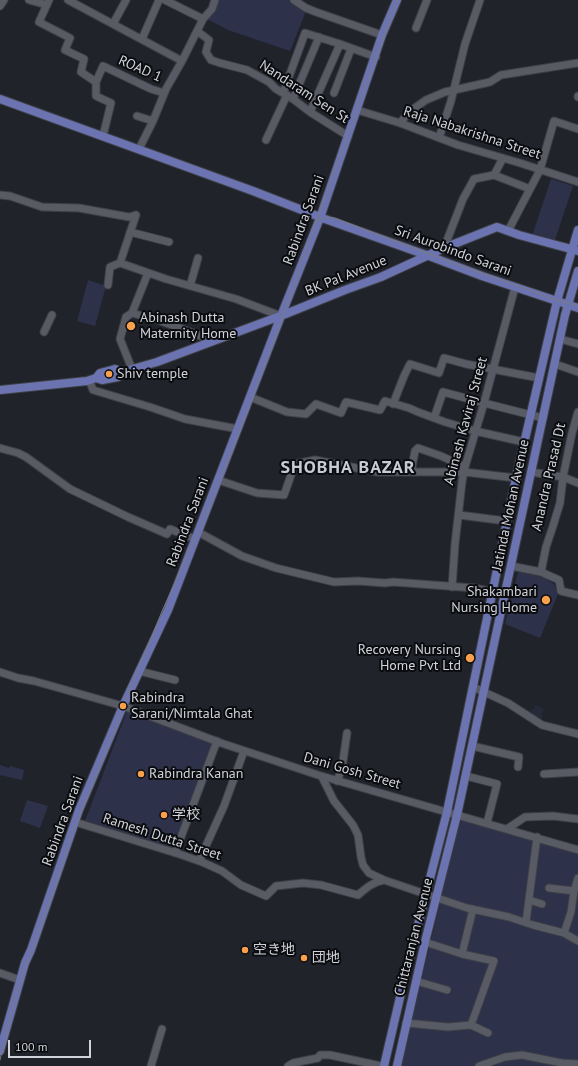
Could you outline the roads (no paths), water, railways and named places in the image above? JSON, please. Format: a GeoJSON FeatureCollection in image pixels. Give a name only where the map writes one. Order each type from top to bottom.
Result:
{"type":"FeatureCollection","features":[{"type":"Feature","properties":{"kind":"main road","name":"Rabindra Sarani"},"geometry":{"type":"LineString","coordinates":[[0,1051],[20,980],[75,822],[122,706],[168,610],[320,218],[376,57],[382,35],[397,0]]}},
{"type":"Feature","properties":{"kind":"main road","name":"Sri Aurobindo Sarani"},"geometry":{"type":"LineString","coordinates":[[0,99],[254,191],[320,218],[578,308]]}},
{"type":"Feature","properties":{"kind":"main road","name":"BK Pal Avenue"},"geometry":{"type":"LineString","coordinates":[[0,390],[93,379],[102,380],[118,377],[122,372],[157,362],[313,304],[345,290],[381,277],[444,248],[497,227],[519,235],[575,250]]}},
{"type":"Feature","properties":{"kind":"main road"},"geometry":{"type":"LineString","coordinates":[[384,1066],[425,894],[447,812],[506,521],[524,442],[557,301],[575,250],[578,230]]}},
{"type":"Feature","properties":{"kind":"main road","name":"Jatinda Mohan Avenue"},"geometry":{"type":"LineString","coordinates":[[457,815],[560,339],[578,271]]}},
{"type":"Feature","properties":{"kind":"main road","name":"Chittaranjan Avenue"},"geometry":{"type":"LineString","coordinates":[[397,1066],[416,981],[457,815]]}},
{"type":"Feature","properties":{"kind":"street"},"geometry":{"type":"LineString","coordinates":[[0,6],[4,0]]}},
{"type":"Feature","properties":{"kind":"street"},"geometry":{"type":"LineString","coordinates":[[29,0],[48,2],[40,22],[70,38],[65,50],[84,59],[81,72],[96,82],[96,96],[111,103],[103,136]]}},
{"type":"Feature","properties":{"kind":"street"},"geometry":{"type":"LineString","coordinates":[[68,0],[182,60]]}},
{"type":"Feature","properties":{"kind":"street"},"geometry":{"type":"LineString","coordinates":[[112,24],[126,0]]}},
{"type":"Feature","properties":{"kind":"street"},"geometry":{"type":"LineString","coordinates":[[142,39],[159,0]]}},
{"type":"Feature","properties":{"kind":"street"},"geometry":{"type":"LineString","coordinates":[[165,0],[203,19]]}},
{"type":"Feature","properties":{"kind":"street"},"geometry":{"type":"LineString","coordinates":[[139,149],[153,122],[164,93],[203,19],[212,10],[215,0]]}},
{"type":"Feature","properties":{"kind":"street"},"geometry":{"type":"LineString","coordinates":[[294,0],[306,8],[316,12],[382,35]]}},
{"type":"Feature","properties":{"kind":"street"},"geometry":{"type":"LineString","coordinates":[[416,28],[427,0]]}},
{"type":"Feature","properties":{"kind":"street"},"geometry":{"type":"LineString","coordinates":[[439,138],[451,101],[465,44],[480,0]]}},
{"type":"Feature","properties":{"kind":"street","name":"Nandaram Sen St"},"geometry":{"type":"LineString","coordinates":[[197,31],[209,40],[206,52],[211,60],[247,70],[269,82],[276,89],[348,136]]}},
{"type":"Feature","properties":{"kind":"street"},"geometry":{"type":"LineString","coordinates":[[288,96],[305,33],[376,57]]}},
{"type":"Feature","properties":{"kind":"street"},"geometry":{"type":"LineString","coordinates":[[266,140],[319,37]]}},
{"type":"Feature","properties":{"kind":"street"},"geometry":{"type":"LineString","coordinates":[[310,112],[340,44]]}},
{"type":"Feature","properties":{"kind":"street"},"geometry":{"type":"LineString","coordinates":[[334,93],[351,49]]}},
{"type":"Feature","properties":{"kind":"street"},"geometry":{"type":"LineString","coordinates":[[400,123],[409,112],[426,100],[453,90],[490,82],[501,75],[578,63]]}},
{"type":"Feature","properties":{"kind":"street","name":"ROAD 1"},"geometry":{"type":"LineString","coordinates":[[96,82],[103,66],[151,89],[164,93]]}},
{"type":"Feature","properties":{"kind":"street","name":"Raja Nabakrishna Street"},"geometry":{"type":"LineString","coordinates":[[357,110],[400,123],[458,145],[578,182]]}},
{"type":"Feature","properties":{"kind":"street"},"geometry":{"type":"LineString","coordinates":[[137,116],[153,122]]}},
{"type":"Feature","properties":{"kind":"street"},"geometry":{"type":"LineString","coordinates":[[508,231],[540,170],[554,121],[578,129]]}},
{"type":"Feature","properties":{"kind":"street"},"geometry":{"type":"LineString","coordinates":[[494,175],[503,158]]}},
{"type":"Feature","properties":{"kind":"street"},"geometry":{"type":"LineString","coordinates":[[444,248],[463,199],[474,179],[494,175],[530,189]]}},
{"type":"Feature","properties":{"kind":"street"},"geometry":{"type":"LineString","coordinates":[[0,195],[10,196],[42,207],[79,208],[129,217],[136,215],[120,263],[110,268],[108,285]]}},
{"type":"Feature","properties":{"kind":"street"},"geometry":{"type":"LineString","coordinates":[[130,232],[169,242]]}},
{"type":"Feature","properties":{"kind":"street"},"geometry":{"type":"LineString","coordinates":[[190,286],[198,258]]}},
{"type":"Feature","properties":{"kind":"street"},"geometry":{"type":"LineString","coordinates":[[120,263],[166,279],[236,299],[281,316]]}},
{"type":"Feature","properties":{"kind":"street"},"geometry":{"type":"LineString","coordinates":[[132,369],[120,339],[126,317],[132,313],[148,273]]}},
{"type":"Feature","properties":{"kind":"street","name":"Abinash Kaviraj Street"},"geometry":{"type":"LineString","coordinates":[[452,587],[462,482],[515,287]]}},
{"type":"Feature","properties":{"kind":"street"},"geometry":{"type":"LineString","coordinates":[[132,313],[161,321],[214,341]]}},
{"type":"Feature","properties":{"kind":"street"},"geometry":{"type":"LineString","coordinates":[[44,332],[52,315]]}},
{"type":"Feature","properties":{"kind":"street"},"geometry":{"type":"LineString","coordinates":[[560,339],[578,344]]}},
{"type":"Feature","properties":{"kind":"street"},"geometry":{"type":"LineString","coordinates":[[393,404],[410,364],[439,373],[444,358],[466,364],[539,378]]}},
{"type":"Feature","properties":{"kind":"street"},"geometry":{"type":"LineString","coordinates":[[555,364],[578,372]]}},
{"type":"Feature","properties":{"kind":"street"},"geometry":{"type":"LineString","coordinates":[[93,379],[93,390],[185,419],[238,429]]}},
{"type":"Feature","properties":{"kind":"street"},"geometry":{"type":"LineString","coordinates":[[434,418],[443,392],[543,418]]}},
{"type":"Feature","properties":{"kind":"street"},"geometry":{"type":"LineString","coordinates":[[250,397],[287,412],[306,414],[316,404],[341,413],[346,402],[380,410],[385,401],[475,431],[524,442]]}},
{"type":"Feature","properties":{"kind":"street","name":"Anandra Prasad Dt"},"geometry":{"type":"LineString","coordinates":[[541,572],[546,547],[560,503],[563,477],[578,412]]}},
{"type":"Feature","properties":{"kind":"street"},"geometry":{"type":"LineString","coordinates":[[0,448],[26,457],[70,489],[167,534],[170,528],[196,536],[276,568],[334,582],[393,582],[474,588],[492,592]]}},
{"type":"Feature","properties":{"kind":"street"},"geometry":{"type":"LineString","coordinates":[[411,472],[418,448],[441,456],[465,470]]}},
{"type":"Feature","properties":{"kind":"street"},"geometry":{"type":"LineString","coordinates":[[218,480],[257,493],[284,495],[295,464],[315,460],[377,472],[465,470],[516,478]]}},
{"type":"Feature","properties":{"kind":"street"},"geometry":{"type":"LineString","coordinates":[[531,472],[563,477],[578,482]]}},
{"type":"Feature","properties":{"kind":"street"},"geometry":{"type":"LineString","coordinates":[[459,515],[506,521]]}},
{"type":"Feature","properties":{"kind":"street"},"geometry":{"type":"LineString","coordinates":[[511,566],[541,572],[559,580],[561,591],[578,595]]}},
{"type":"Feature","properties":{"kind":"street"},"geometry":{"type":"LineString","coordinates":[[139,671],[175,680]]}},
{"type":"Feature","properties":{"kind":"street","name":"Dani Gosh Street"},"geometry":{"type":"LineString","coordinates":[[0,672],[18,678],[34,680],[122,706],[244,751],[322,777],[578,850]]}},
{"type":"Feature","properties":{"kind":"street"},"geometry":{"type":"LineString","coordinates":[[473,687],[508,703],[542,725],[578,734]]}},
{"type":"Feature","properties":{"kind":"street"},"geometry":{"type":"LineString","coordinates":[[337,781],[342,768],[347,733]]}},
{"type":"Feature","properties":{"kind":"street"},"geometry":{"type":"LineString","coordinates":[[175,853],[217,741]]}},
{"type":"Feature","properties":{"kind":"street"},"geometry":{"type":"LineString","coordinates":[[472,746],[519,757],[518,766]]}},
{"type":"Feature","properties":{"kind":"street"},"geometry":{"type":"LineString","coordinates":[[200,861],[224,806],[244,751]]}},
{"type":"Feature","properties":{"kind":"street"},"geometry":{"type":"LineString","coordinates":[[544,774],[578,772]]}},
{"type":"Feature","properties":{"kind":"street"},"geometry":{"type":"LineString","coordinates":[[466,776],[497,784],[487,823]]}},
{"type":"Feature","properties":{"kind":"street"},"geometry":{"type":"LineString","coordinates":[[322,777],[334,801],[353,825],[358,835],[363,865],[369,873],[384,880],[467,908],[509,917],[564,933],[578,941]]}},
{"type":"Feature","properties":{"kind":"street"},"geometry":{"type":"LineString","coordinates":[[507,829],[525,817],[553,816],[578,818]]}},
{"type":"Feature","properties":{"kind":"street","name":"Ramesh Dutta Street"},"geometry":{"type":"LineString","coordinates":[[75,822],[200,861],[222,871],[241,884],[266,896],[276,886],[303,883],[321,885],[358,895],[377,881],[384,880]]}},
{"type":"Feature","properties":{"kind":"street"},"geometry":{"type":"LineString","coordinates":[[526,922],[537,838]]}},
{"type":"Feature","properties":{"kind":"street"},"geometry":{"type":"LineString","coordinates":[[564,933],[578,878]]}},
{"type":"Feature","properties":{"kind":"street"},"geometry":{"type":"LineString","coordinates":[[549,888],[574,891]]}},
{"type":"Feature","properties":{"kind":"street"},"geometry":{"type":"LineString","coordinates":[[529,900],[542,904]]}},
{"type":"Feature","properties":{"kind":"street"},"geometry":{"type":"LineString","coordinates":[[462,954],[473,909]]}},
{"type":"Feature","properties":{"kind":"street"},"geometry":{"type":"LineString","coordinates":[[426,942],[462,954],[494,961],[471,1025]]}},
{"type":"Feature","properties":{"kind":"street"},"geometry":{"type":"LineString","coordinates":[[0,973],[20,980]]}},
{"type":"Feature","properties":{"kind":"street"},"geometry":{"type":"LineString","coordinates":[[416,981],[447,990]]}},
{"type":"Feature","properties":{"kind":"street"},"geometry":{"type":"LineString","coordinates":[[406,1023],[448,1027],[471,1025],[488,1033]]}},
{"type":"Feature","properties":{"kind":"street"},"geometry":{"type":"LineString","coordinates":[[151,1066],[162,1029]]}},
{"type":"Feature","properties":{"kind":"street"},"geometry":{"type":"LineString","coordinates":[[288,1066],[293,1063],[318,1058],[320,1055],[330,1055],[381,1066]]}},
{"type":"Feature","properties":{"kind":"street"},"geometry":{"type":"LineString","coordinates":[[479,1066],[505,1057],[522,1055],[562,1063],[578,1064]]}},
{"type":"Feature","properties":{"kind":"tram line"},"geometry":{"type":"LineString","coordinates":[[0,1060],[16,994],[73,831],[163,609],[205,517],[242,424],[397,0]]}},
{"type":"Feature","properties":{"kind":"tram line"},"geometry":{"type":"LineString","coordinates":[[315,222],[324,218],[335,218],[450,262],[551,298],[578,306]]}},
{"type":"Feature","properties":{"kind":"place","name":"Abinash Dutta Maternity Home"},"geometry":{"type":"Point","coordinates":[131,326]}},
{"type":"Feature","properties":{"kind":"place","name":"Shiv temple"},"geometry":{"type":"Point","coordinates":[109,374]}},
{"type":"Feature","properties":{"kind":"place","name":"Shakambari Nursing Home"},"geometry":{"type":"Point","coordinates":[546,600]}},
{"type":"Feature","properties":{"kind":"place","name":"Recovery Nursing Home Pvt Ltd"},"geometry":{"type":"Point","coordinates":[470,658]}},
{"type":"Feature","properties":{"kind":"place","name":"Rabindra Sarani/Nimtala Ghat"},"geometry":{"type":"Point","coordinates":[123,706]}},
{"type":"Feature","properties":{"kind":"place","name":"Rabindra Kanan"},"geometry":{"type":"Point","coordinates":[141,774]}},
{"type":"Feature","properties":{"kind":"place","name":"学校"},"geometry":{"type":"Point","coordinates":[164,815]}},
{"type":"Feature","properties":{"kind":"place","name":"空き地"},"geometry":{"type":"Point","coordinates":[245,950]}},
{"type":"Feature","properties":{"kind":"place","name":"団地"},"geometry":{"type":"Point","coordinates":[304,958]}},
{"type":"Feature","properties":{"kind":"district","name":"SHOBHA BAZAR"},"geometry":{"type":"Point","coordinates":[348,468]}}]}
